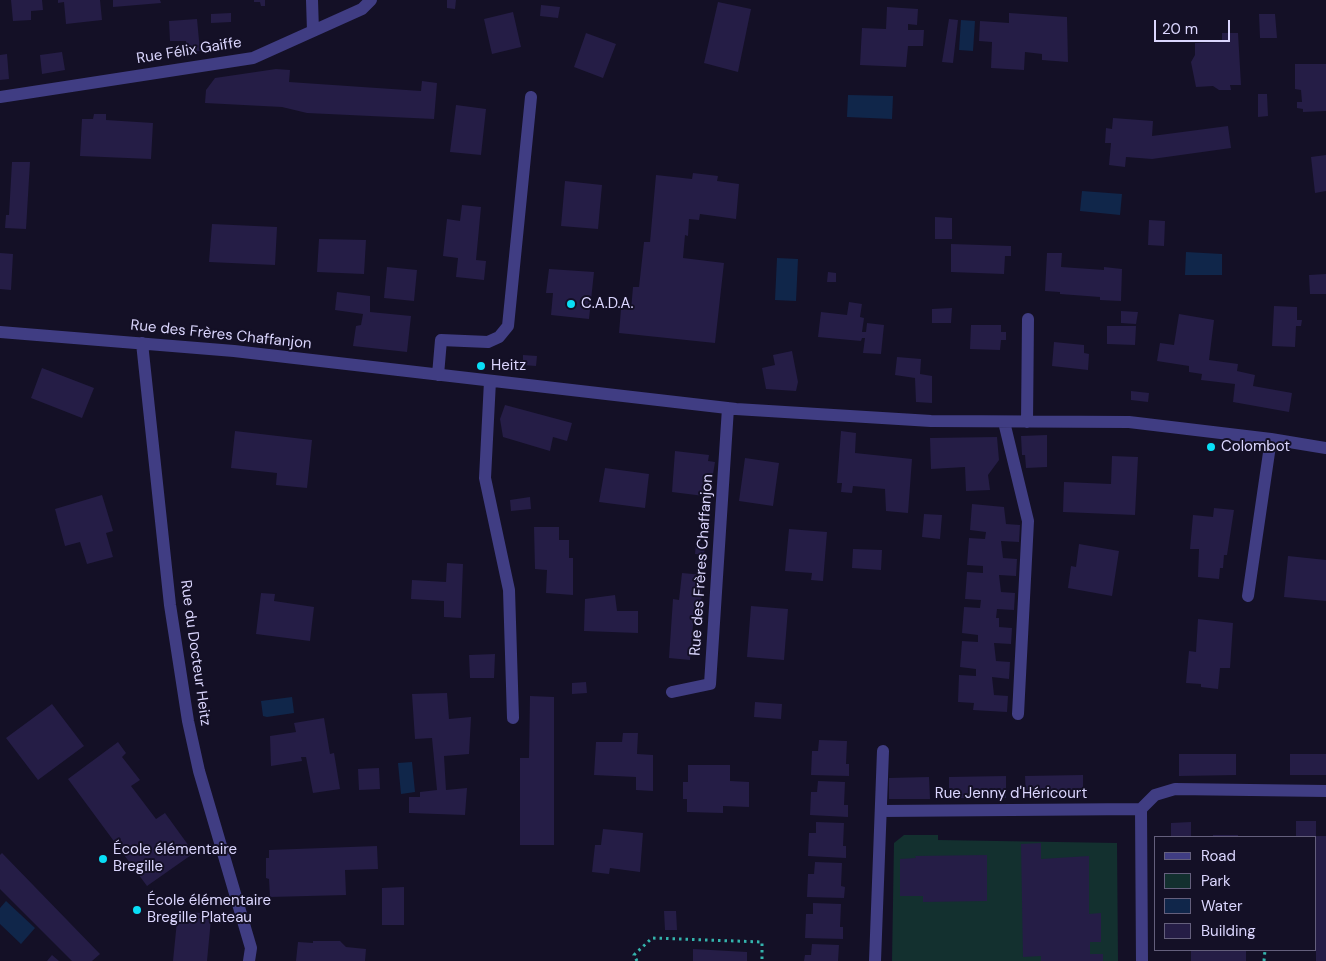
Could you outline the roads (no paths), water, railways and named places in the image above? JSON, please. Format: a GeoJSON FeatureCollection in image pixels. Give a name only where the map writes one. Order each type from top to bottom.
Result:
{"type":"FeatureCollection","features":[{"type":"Feature","properties":{"kind":"street"},"geometry":{"type":"LineString","coordinates":[[312,0],[312,32]]}},
{"type":"Feature","properties":{"kind":"street","name":"Rue Félix Gaiffe"},"geometry":{"type":"LineString","coordinates":[[0,97],[254,58],[362,9],[371,0]]}},
{"type":"Feature","properties":{"kind":"street"},"geometry":{"type":"LineString","coordinates":[[438,375],[441,340],[488,342],[499,337],[508,326],[531,97]]}},
{"type":"Feature","properties":{"kind":"street"},"geometry":{"type":"LineString","coordinates":[[1027,422],[1028,318]]}},
{"type":"Feature","properties":{"kind":"street","name":"Rue des Frères Chaffanjon"},"geometry":{"type":"LineString","coordinates":[[0,332],[243,352],[728,408],[931,421],[1129,422],[1271,439],[1326,448]]}},
{"type":"Feature","properties":{"kind":"street","name":"Rue du Docteur Heitz"},"geometry":{"type":"LineString","coordinates":[[142,344],[170,605],[188,721],[199,771],[251,948],[249,961]]}},
{"type":"Feature","properties":{"kind":"street"},"geometry":{"type":"LineString","coordinates":[[490,381],[485,478],[509,590],[513,718]]}},
{"type":"Feature","properties":{"kind":"street","name":"Rue des Frères Chaffanjon"},"geometry":{"type":"LineString","coordinates":[[672,692],[710,684],[728,408]]}},
{"type":"Feature","properties":{"kind":"street"},"geometry":{"type":"LineString","coordinates":[[1004,422],[1028,521],[1018,714]]}},
{"type":"Feature","properties":{"kind":"street"},"geometry":{"type":"LineString","coordinates":[[1248,596],[1271,439]]}},
{"type":"Feature","properties":{"kind":"street"},"geometry":{"type":"LineString","coordinates":[[875,961],[883,751]]}},
{"type":"Feature","properties":{"kind":"street"},"geometry":{"type":"LineString","coordinates":[[1142,961],[1141,809],[1154,795],[1175,789],[1326,792]]}},
{"type":"Feature","properties":{"kind":"street","name":"Rue Jenny d'Héricourt"},"geometry":{"type":"LineString","coordinates":[[881,811],[1141,809]]}},
{"type":"Feature","properties":{"kind":"water"},"geometry":{"type":"Polygon","coordinates":[[[961,20],[975,21],[973,51],[959,50],[961,20]]]}},
{"type":"Feature","properties":{"kind":"water"},"geometry":{"type":"Polygon","coordinates":[[[848,95],[893,96],[892,119],[847,117],[848,95]]]}},
{"type":"Feature","properties":{"kind":"water"},"geometry":{"type":"Polygon","coordinates":[[[1082,191],[1122,194],[1120,215],[1080,211],[1082,191]]]}},
{"type":"Feature","properties":{"kind":"water"},"geometry":{"type":"Polygon","coordinates":[[[1186,252],[1222,254],[1222,275],[1185,275],[1186,252]]]}},
{"type":"Feature","properties":{"kind":"water"},"geometry":{"type":"Polygon","coordinates":[[[777,258],[798,259],[796,301],[775,300],[777,258]]]}},
{"type":"Feature","properties":{"kind":"water"},"geometry":{"type":"Polygon","coordinates":[[[292,697],[294,713],[263,716],[261,701],[292,697]]]}},
{"type":"Feature","properties":{"kind":"water"},"geometry":{"type":"Polygon","coordinates":[[[412,762],[415,792],[401,794],[398,763],[412,762]]]}},
{"type":"Feature","properties":{"kind":"water"},"geometry":{"type":"Polygon","coordinates":[[[6,901],[35,928],[21,944],[0,924],[0,908],[6,901]]]}},
{"type":"Feature","properties":{"kind":"place","name":"C.A.D.A."},"geometry":{"type":"Point","coordinates":[571,304]}},
{"type":"Feature","properties":{"kind":"place","name":"Heitz"},"geometry":{"type":"Point","coordinates":[481,366]}},
{"type":"Feature","properties":{"kind":"place","name":"Colombot"},"geometry":{"type":"Point","coordinates":[1211,447]}},
{"type":"Feature","properties":{"kind":"place","name":"École élémentaire Bregille"},"geometry":{"type":"Point","coordinates":[103,859]}},
{"type":"Feature","properties":{"kind":"place","name":"École élémentaire Bregille Plateau"},"geometry":{"type":"Point","coordinates":[137,910]}}]}
